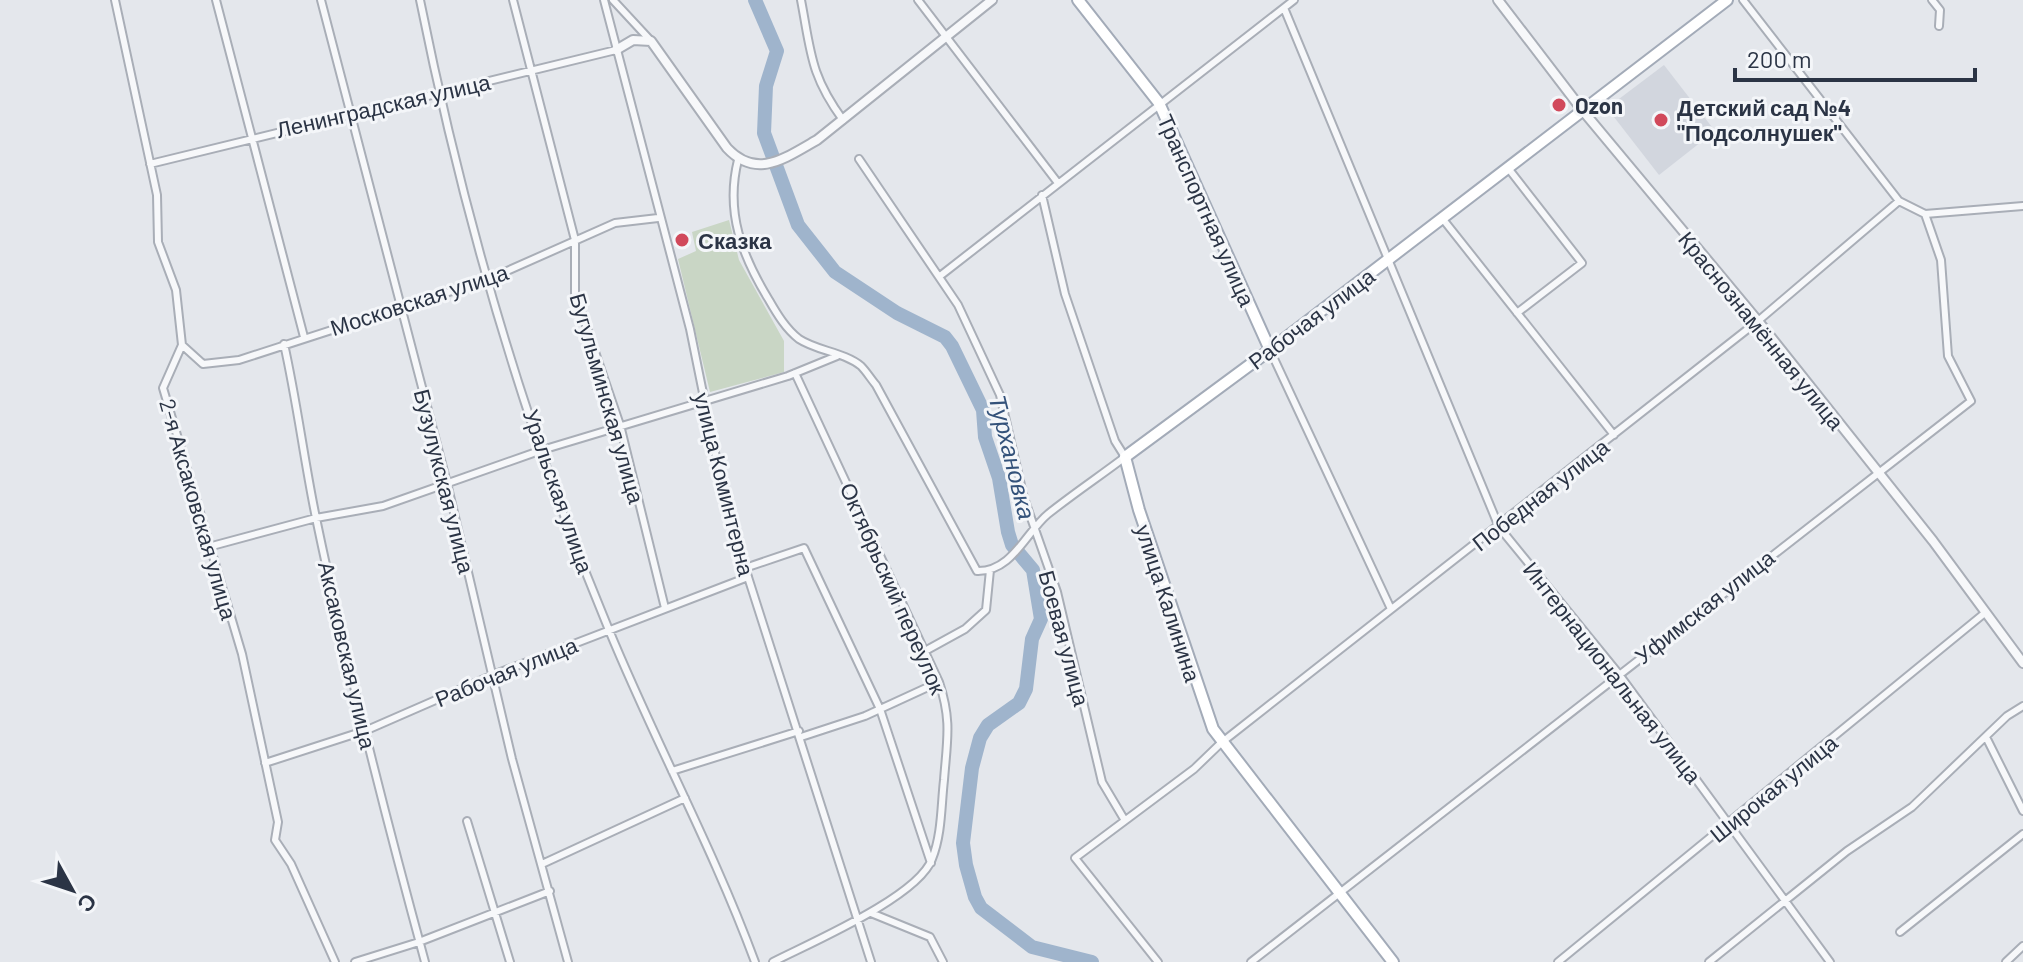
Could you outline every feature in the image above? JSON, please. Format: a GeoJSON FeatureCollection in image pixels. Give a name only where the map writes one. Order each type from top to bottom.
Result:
{"type":"FeatureCollection","features":[{"type":"Feature","properties":{"kind":"main road","name":"Транспортная улица"},"geometry":{"type":"LineString","coordinates":[[1078,0],[1159,103],[1270,350]]}},
{"type":"Feature","properties":{"kind":"main road","name":"Рабочая улица"},"geometry":{"type":"LineString","coordinates":[[1125,457],[1270,350],[1727,0]]}},
{"type":"Feature","properties":{"kind":"main road","name":"улица Калинина"},"geometry":{"type":"LineString","coordinates":[[1125,457],[1205,713],[1221,743],[1393,962]]}},
{"type":"Feature","properties":{"kind":"street"},"geometry":{"type":"LineString","coordinates":[[115,0],[157,195],[158,242],[176,290],[182,345]]}},
{"type":"Feature","properties":{"kind":"street"},"geometry":{"type":"LineString","coordinates":[[216,0],[304,337]]}},
{"type":"Feature","properties":{"kind":"street","name":"Бузулукская улица"},"geometry":{"type":"LineString","coordinates":[[321,0],[568,962]]}},
{"type":"Feature","properties":{"kind":"street","name":"Уральская улица"},"geometry":{"type":"LineString","coordinates":[[420,0],[439,92],[489,279],[542,450],[609,629],[672,771],[723,874],[755,962]]}},
{"type":"Feature","properties":{"kind":"street","name":"Бугульминская улица"},"geometry":{"type":"LineString","coordinates":[[513,0],[575,240],[575,293],[620,425],[665,608]]}},
{"type":"Feature","properties":{"kind":"street","name":"улица Коминтерна"},"geometry":{"type":"LineString","coordinates":[[604,0],[658,218],[690,329],[702,399],[745,568],[871,962]]}},
{"type":"Feature","properties":{"kind":"street"},"geometry":{"type":"LineString","coordinates":[[613,0],[668,60],[715,134],[738,160],[759,165],[786,157],[843,120],[992,0]]}},
{"type":"Feature","properties":{"kind":"street"},"geometry":{"type":"LineString","coordinates":[[801,0],[812,68],[826,97],[843,120]]}},
{"type":"Feature","properties":{"kind":"street"},"geometry":{"type":"LineString","coordinates":[[918,0],[1058,183]]}},
{"type":"Feature","properties":{"kind":"street"},"geometry":{"type":"LineString","coordinates":[[940,276],[1294,0]]}},
{"type":"Feature","properties":{"kind":"street","name":"Краснознамённая улица"},"geometry":{"type":"LineString","coordinates":[[1498,0],[1583,111],[1758,321],[2023,663]]}},
{"type":"Feature","properties":{"kind":"street"},"geometry":{"type":"LineString","coordinates":[[1743,0],[1899,201],[1925,214],[2023,206]]}},
{"type":"Feature","properties":{"kind":"street"},"geometry":{"type":"LineString","coordinates":[[1932,0],[1940,10],[1939,26]]}},
{"type":"Feature","properties":{"kind":"street","name":"Интернациональная улица"},"geometry":{"type":"LineString","coordinates":[[1284,8],[1499,527],[1618,673],[1830,962]]}},
{"type":"Feature","properties":{"kind":"street"},"geometry":{"type":"LineString","coordinates":[[616,50],[633,40],[651,41]]}},
{"type":"Feature","properties":{"kind":"street","name":"Ленинградская улица"},"geometry":{"type":"LineString","coordinates":[[150,164],[252,136],[616,50]]}},
{"type":"Feature","properties":{"kind":"street","name":"Боевая улица"},"geometry":{"type":"LineString","coordinates":[[859,159],[940,276],[971,331],[1000,395],[1034,532],[1057,592],[1102,782],[1124,819]]}},
{"type":"Feature","properties":{"kind":"street"},"geometry":{"type":"LineString","coordinates":[[738,160],[733,182],[734,218],[742,251],[779,317],[795,336],[813,348],[860,365],[876,385],[971,566],[977,571],[990,570],[986,610],[965,629],[925,651]]}},
{"type":"Feature","properties":{"kind":"street"},"geometry":{"type":"LineString","coordinates":[[1508,168],[1582,263],[1517,313]]}},
{"type":"Feature","properties":{"kind":"street","name":"улица Калинина"},"geometry":{"type":"LineString","coordinates":[[1042,195],[1065,294],[1115,441],[1125,457]]}},
{"type":"Feature","properties":{"kind":"street","name":"Победная улица"},"geometry":{"type":"LineString","coordinates":[[1158,962],[1075,858],[1194,769],[1221,743],[1758,321],[1899,201]]}},
{"type":"Feature","properties":{"kind":"street","name":"Уфимская улица"},"geometry":{"type":"LineString","coordinates":[[1251,962],[1618,673],[1971,401],[1948,356],[1941,260],[1925,214]]}},
{"type":"Feature","properties":{"kind":"street","name":"Московская улица"},"geometry":{"type":"LineString","coordinates":[[182,345],[203,364],[239,360],[489,279],[615,223],[658,218]]}},
{"type":"Feature","properties":{"kind":"street"},"geometry":{"type":"LineString","coordinates":[[1442,218],[1614,435]]}},
{"type":"Feature","properties":{"kind":"street","name":"Аксаковская улица"},"geometry":{"type":"LineString","coordinates":[[284,344],[316,518],[367,730],[373,773],[425,962]]}},
{"type":"Feature","properties":{"kind":"street","name":"2-я Аксаковская улица"},"geometry":{"type":"LineString","coordinates":[[182,345],[163,388],[246,668],[278,822],[275,840],[291,864],[335,962]]}},
{"type":"Feature","properties":{"kind":"street","name":"Транспортная улица"},"geometry":{"type":"LineString","coordinates":[[1270,350],[1391,609]]}},
{"type":"Feature","properties":{"kind":"street"},"geometry":{"type":"LineString","coordinates":[[212,546],[316,518],[383,506],[542,450],[795,373],[837,356]]}},
{"type":"Feature","properties":{"kind":"street","name":"Октябрьский переулок"},"geometry":{"type":"LineString","coordinates":[[795,373],[925,651],[949,713],[939,836],[931,863]]}},
{"type":"Feature","properties":{"kind":"street","name":"Рабочая улица"},"geometry":{"type":"LineString","coordinates":[[990,570],[1011,556],[1045,517],[1125,457]]}},
{"type":"Feature","properties":{"kind":"street"},"geometry":{"type":"LineString","coordinates":[[745,568],[804,548],[880,709],[931,863],[904,890],[871,913],[773,962]]}},
{"type":"Feature","properties":{"kind":"street","name":"Рабочая улица"},"geometry":{"type":"LineString","coordinates":[[265,763],[367,730],[493,675],[748,577]]}},
{"type":"Feature","properties":{"kind":"street","name":"Широкая улица"},"geometry":{"type":"LineString","coordinates":[[1558,962],[1986,612]]}},
{"type":"Feature","properties":{"kind":"street"},"geometry":{"type":"LineString","coordinates":[[672,771],[880,709],[939,682]]}},
{"type":"Feature","properties":{"kind":"street"},"geometry":{"type":"LineString","coordinates":[[1709,962],[1784,900],[1912,807],[2023,706]]}},
{"type":"Feature","properties":{"kind":"street"},"geometry":{"type":"LineString","coordinates":[[1986,737],[2023,811]]}},
{"type":"Feature","properties":{"kind":"street"},"geometry":{"type":"LineString","coordinates":[[542,864],[685,798]]}},
{"type":"Feature","properties":{"kind":"street"},"geometry":{"type":"LineString","coordinates":[[467,821],[510,962]]}},
{"type":"Feature","properties":{"kind":"street"},"geometry":{"type":"LineString","coordinates":[[1900,932],[2023,834]]}},
{"type":"Feature","properties":{"kind":"street"},"geometry":{"type":"LineString","coordinates":[[355,962],[419,942],[550,891]]}},
{"type":"Feature","properties":{"kind":"street"},"geometry":{"type":"LineString","coordinates":[[871,913],[930,937],[943,962]]}},
{"type":"Feature","properties":{"kind":"street"},"geometry":{"type":"LineString","coordinates":[[2006,962],[2023,946]]}},
{"type":"Feature","properties":{"kind":"shaded area","name":"Детский сад №4 \"Подсолнушек\""},"geometry":{"type":"Polygon","coordinates":[[[1664,65],[1715,131],[1659,175],[1607,108],[1664,65]]]}},
{"type":"Feature","properties":{"kind":"green space"},"geometry":{"type":"Polygon","coordinates":[[[729,220],[739,260],[784,341],[784,372],[710,392],[678,259],[696,251],[692,232],[729,220]]]}},
{"type":"Feature","properties":{"kind":"waterway","name":"Турхановка"},"geometry":{"type":"LineString","coordinates":[[755,0],[777,51],[766,86],[764,133],[798,225],[835,272],[897,313],[945,337],[952,346],[983,410],[985,437],[999,478],[1012,545],[1033,570],[1041,619],[1032,639],[1026,689],[1019,703],[988,725],[980,738],[972,768],[963,843],[975,897],[981,908],[1032,947],[1092,962]]}},
{"type":"Feature","properties":{"kind":"place","name":"Ozon"},"geometry":{"type":"Point","coordinates":[1559,105]}},
{"type":"Feature","properties":{"kind":"place","name":"Детский сад №4 \"Подсолнушек\""},"geometry":{"type":"Point","coordinates":[1661,120]}},
{"type":"Feature","properties":{"kind":"place","name":"Сказка"},"geometry":{"type":"Point","coordinates":[682,240]}}]}
